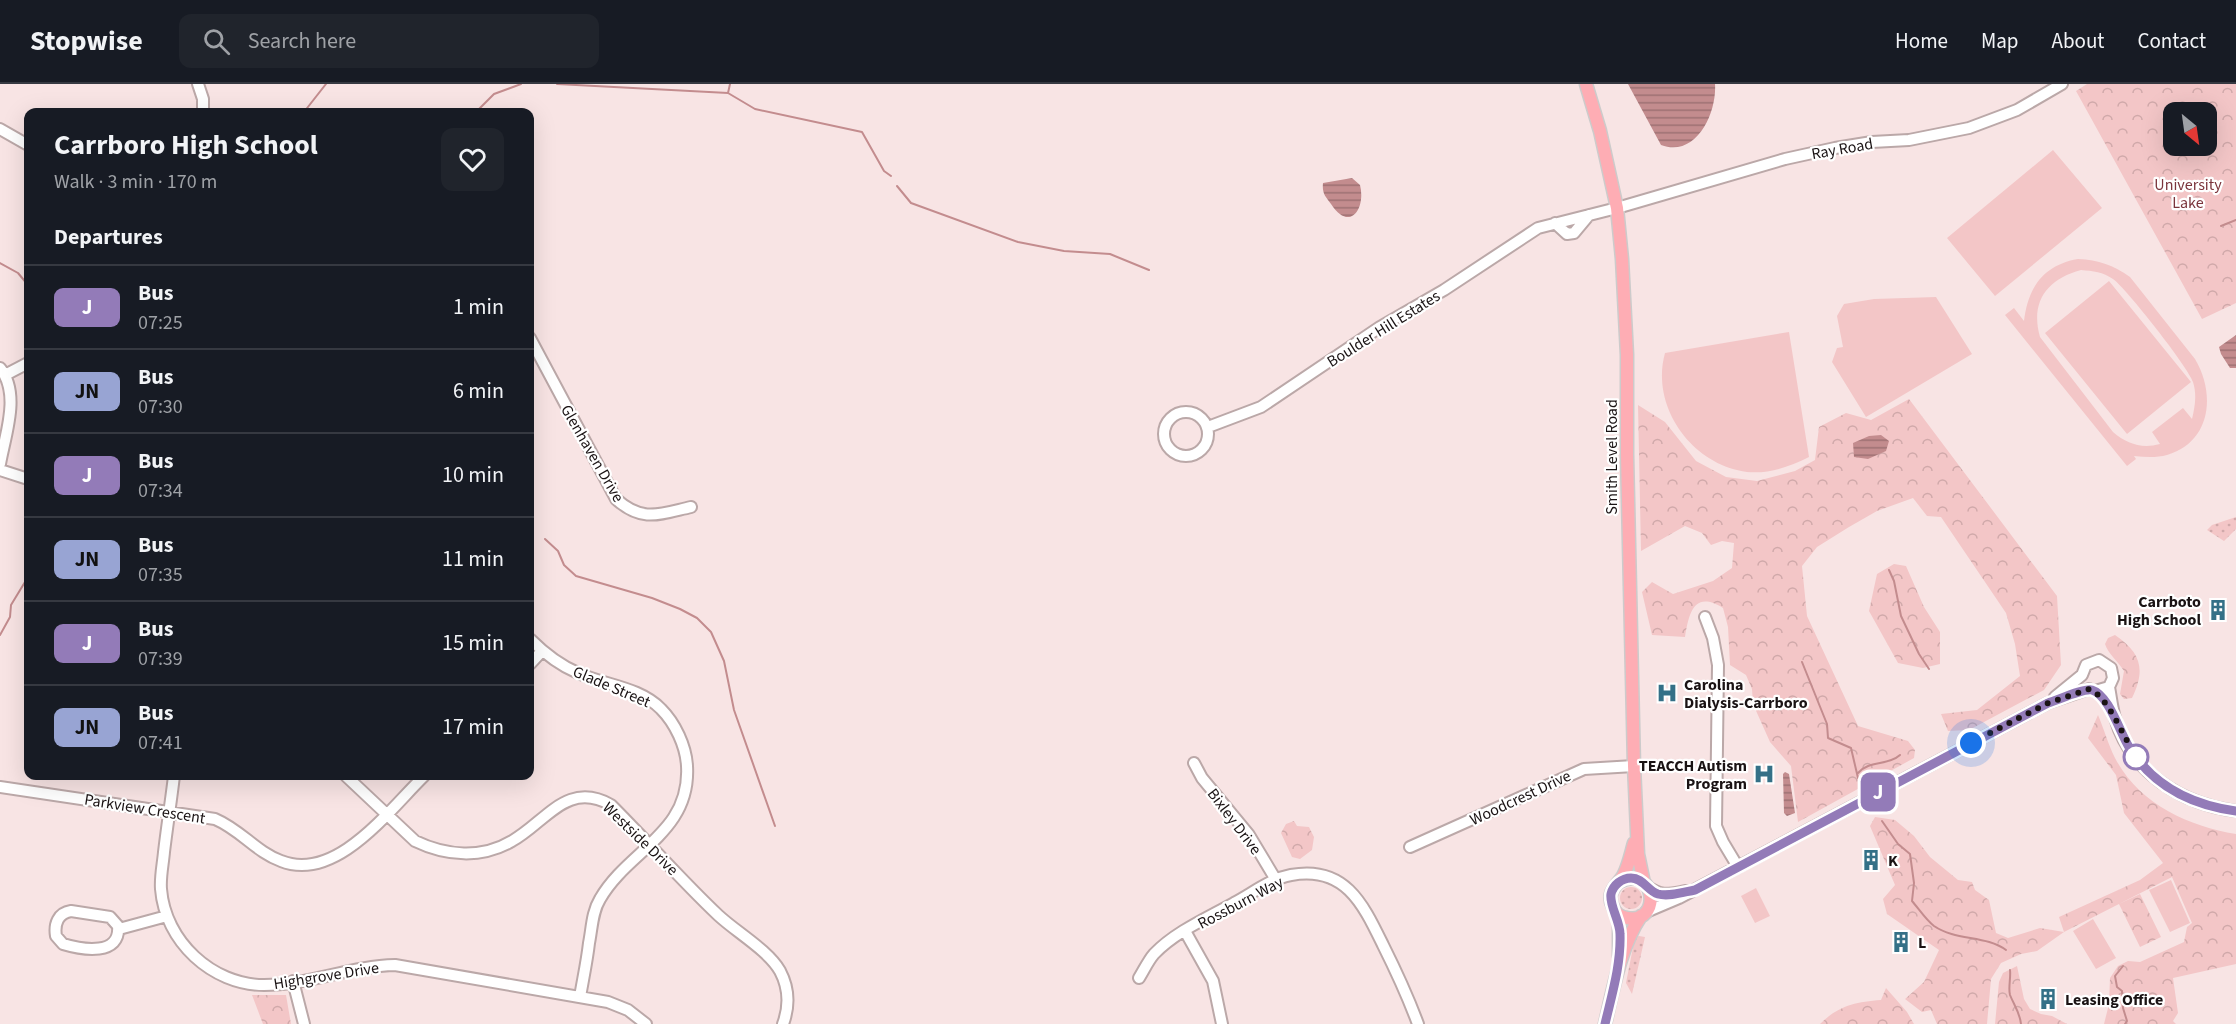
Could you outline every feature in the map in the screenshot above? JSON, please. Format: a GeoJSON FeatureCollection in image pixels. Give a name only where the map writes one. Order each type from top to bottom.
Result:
{"type":"FeatureCollection","features":[{"type":"Feature","properties":{"kind":"main road","name":"Smith Level Road"},"geometry":{"type":"LineString","coordinates":[[1586,84],[1600,131],[1617,208],[1626,316],[1634,766],[1639,864],[1646,885]]}},
{"type":"Feature","properties":{"kind":"main road","name":"Smith Level Road"},"geometry":{"type":"LineString","coordinates":[[1619,882],[1625,872],[1638,833]]}},
{"type":"Feature","properties":{"kind":"main road"},"geometry":{"type":"LineString","coordinates":[[1605,1024],[1618,970],[1631,934],[1651,899],[1646,885],[1632,878],[1619,882],[1611,893],[1620,936],[1618,970]]}},
{"type":"Feature","properties":{"kind":"main road"},"geometry":{"type":"LineString","coordinates":[[1616,912],[1628,919],[1644,914]]}},
{"type":"Feature","properties":{"kind":"street"},"geometry":{"type":"LineString","coordinates":[[198,84],[203,99],[203,108]]}},
{"type":"Feature","properties":{"kind":"street","name":"Ray Road"},"geometry":{"type":"LineString","coordinates":[[1617,208],[1795,157],[1835,148],[1872,142],[1909,140],[1969,129],[2018,110],[2062,84]]}},
{"type":"Feature","properties":{"kind":"street"},"geometry":{"type":"LineString","coordinates":[[0,129],[24,143]]}},
{"type":"Feature","properties":{"kind":"street","name":"Boulder Hill Estates"},"geometry":{"type":"LineString","coordinates":[[1208,427],[1261,407],[1380,327],[1444,290],[1538,228],[1617,208]]}},
{"type":"Feature","properties":{"kind":"street","name":"Glenhaven Drive"},"geometry":{"type":"LineString","coordinates":[[534,345],[616,499],[628,510],[652,515],[691,507]]}},
{"type":"Feature","properties":{"kind":"street"},"geometry":{"type":"LineString","coordinates":[[0,464],[10,400],[10,386],[3,371],[24,364]]}},
{"type":"Feature","properties":{"kind":"street"},"geometry":{"type":"LineString","coordinates":[[1187,411],[1200,416],[1208,427],[1208,441],[1193,455],[1178,454],[1172,451],[1165,439],[1166,425],[1180,412],[1187,411]]}},
{"type":"Feature","properties":{"kind":"street"},"geometry":{"type":"LineString","coordinates":[[0,470],[24,478]]}},
{"type":"Feature","properties":{"kind":"street"},"geometry":{"type":"LineString","coordinates":[[1705,617],[1713,638],[1718,665],[1716,826],[1738,867]]}},
{"type":"Feature","properties":{"kind":"street","name":"Glade Street"},"geometry":{"type":"LineString","coordinates":[[534,643],[559,664],[579,674],[644,697],[661,708],[671,722],[686,755],[687,776],[684,799],[675,816],[650,845],[614,880],[600,900],[592,918],[580,997]]}},
{"type":"Feature","properties":{"kind":"street"},"geometry":{"type":"LineString","coordinates":[[534,660],[542,651]]}},
{"type":"Feature","properties":{"kind":"street"},"geometry":{"type":"LineString","coordinates":[[2115,718],[2109,687],[2113,678],[2111,668],[2104,661],[2090,662],[2083,669],[2085,685],[2092,690],[2115,718],[2130,748],[2150,774],[2176,794],[2212,808],[2236,810]]}},
{"type":"Feature","properties":{"kind":"street"},"geometry":{"type":"LineString","coordinates":[[2048,703],[2082,675]]}},
{"type":"Feature","properties":{"kind":"street"},"geometry":{"type":"LineString","coordinates":[[1644,914],[1673,902],[2048,703],[2109,687]]}},
{"type":"Feature","properties":{"kind":"street","name":"Bixley Drive"},"geometry":{"type":"LineString","coordinates":[[1194,763],[1202,778],[1249,835],[1276,879]]}},
{"type":"Feature","properties":{"kind":"street","name":"Woodcrest Drive"},"geometry":{"type":"LineString","coordinates":[[1410,847],[1584,769],[1634,766]]}},
{"type":"Feature","properties":{"kind":"street","name":"Highgrove Drive"},"geometry":{"type":"LineString","coordinates":[[173,780],[160,887],[167,916],[187,950],[219,974],[239,982],[264,985],[375,965],[395,965],[608,1002],[628,1010],[646,1024]]}},
{"type":"Feature","properties":{"kind":"street","name":"Westside Drive"},"geometry":{"type":"LineString","coordinates":[[349,780],[415,841],[429,848],[453,854],[494,849],[513,841],[554,808],[568,801],[598,797],[611,805],[718,916],[767,956],[779,969],[786,986],[789,1005],[783,1024]]}},
{"type":"Feature","properties":{"kind":"street","name":"Parkview Crescent"},"geometry":{"type":"LineString","coordinates":[[0,787],[215,819],[235,828],[262,851],[280,861],[306,865],[327,861],[344,852],[420,780]]}},
{"type":"Feature","properties":{"kind":"street","name":"Rossburn Way"},"geometry":{"type":"LineString","coordinates":[[1139,978],[1152,956],[1185,931],[1276,879],[1303,874],[1321,875],[1337,880],[1350,889],[1364,905],[1402,982],[1418,1024]]}},
{"type":"Feature","properties":{"kind":"street"},"geometry":{"type":"LineString","coordinates":[[1646,885],[1657,894],[1664,895],[1695,890]]}},
{"type":"Feature","properties":{"kind":"street"},"geometry":{"type":"LineString","coordinates":[[71,911],[110,916],[116,922],[118,929],[118,936],[113,944],[99,949],[63,944],[55,931],[59,918],[71,911]]}},
{"type":"Feature","properties":{"kind":"street"},"geometry":{"type":"LineString","coordinates":[[118,929],[167,916]]}},
{"type":"Feature","properties":{"kind":"street"},"geometry":{"type":"LineString","coordinates":[[1185,931],[1213,981],[1222,1024]]}},
{"type":"Feature","properties":{"kind":"street"},"geometry":{"type":"LineString","coordinates":[[293,981],[304,1024]]}},
{"type":"Feature","properties":{"kind":"green space","name":"University Lake"},"geometry":{"type":"Polygon","coordinates":[[[2087,84],[2236,84],[2236,303],[2202,319],[2076,91],[2087,84]]]}},
{"type":"Feature","properties":{"kind":"green space"},"geometry":{"type":"Polygon","coordinates":[[[2053,150],[2102,208],[1995,296],[1947,238],[2053,150]]]}},
{"type":"Feature","properties":{"kind":"green space"},"geometry":{"type":"Polygon","coordinates":[[[2078,259],[2099,262],[2112,266],[2130,277],[2195,359],[2206,387],[2205,415],[2201,428],[2182,449],[2163,456],[2134,456],[2136,459],[2127,466],[2005,315],[2014,308],[2024,321],[2029,298],[2039,280],[2055,267],[2078,259]],[[2081,270],[2059,279],[2044,294],[2037,313],[2040,337],[2113,432],[2135,444],[2147,446],[2160,444],[2152,432],[2183,408],[2192,419],[2195,400],[2193,382],[2169,345],[2120,285],[2098,272],[2081,270]]]}},
{"type":"Feature","properties":{"kind":"green space"},"geometry":{"type":"Polygon","coordinates":[[[2109,281],[2191,382],[2127,434],[2045,333],[2109,281]]]}},
{"type":"Feature","properties":{"kind":"green space"},"geometry":{"type":"Polygon","coordinates":[[[1936,297],[1972,354],[1866,417],[1832,362],[1837,348],[1843,347],[1837,316],[1844,304],[1874,299],[1936,297]]]}},
{"type":"Feature","properties":{"kind":"green space"},"geometry":{"type":"Polygon","coordinates":[[[1789,332],[1809,457],[1779,469],[1763,472],[1747,472],[1727,467],[1709,458],[1693,446],[1670,413],[1664,393],[1662,373],[1665,353],[1789,332]]]}},
{"type":"Feature","properties":{"kind":"green space"},"geometry":{"type":"Polygon","coordinates":[[[1909,399],[2057,596],[2061,665],[2044,690],[1969,730],[1948,731],[1941,714],[1977,710],[2020,676],[2015,644],[2006,613],[1941,517],[1927,516],[1913,498],[1877,511],[1849,527],[1817,547],[1802,566],[1807,616],[1858,726],[1908,741],[1915,750],[1914,758],[1798,822],[1791,766],[1770,742],[1753,704],[1752,689],[1746,675],[1730,665],[1728,627],[1723,608],[1713,603],[1699,603],[1691,613],[1685,637],[1652,635],[1642,592],[1652,582],[1673,594],[1713,581],[1732,568],[1734,543],[1722,541],[1711,545],[1702,533],[1685,526],[1641,551],[1638,405],[1665,422],[1696,461],[1726,477],[1757,481],[1795,471],[1815,460],[1819,427],[1846,413],[1871,420],[1909,399]]]}},
{"type":"Feature","properties":{"kind":"green space"},"geometry":{"type":"Polygon","coordinates":[[[2236,517],[2236,529],[2224,541],[2207,530],[2212,525],[2236,517]]]}},
{"type":"Feature","properties":{"kind":"green space"},"geometry":{"type":"Polygon","coordinates":[[[1894,564],[1906,566],[1924,607],[1940,632],[1940,664],[1923,668],[1898,663],[1869,611],[1877,574],[1894,564]]]}},
{"type":"Feature","properties":{"kind":"green space"},"geometry":{"type":"Polygon","coordinates":[[[2115,635],[2131,648],[2138,662],[2139,678],[2132,698],[2124,699],[2120,694],[2124,671],[2105,644],[2108,638],[2115,635]]]}},
{"type":"Feature","properties":{"kind":"green space"},"geometry":{"type":"Polygon","coordinates":[[[2098,715],[2115,758],[2137,788],[2151,800],[2183,819],[2236,834],[2236,964],[2173,978],[2178,1013],[2173,1021],[2176,1024],[2104,1024],[2109,1004],[2110,978],[2118,966],[2128,961],[2140,962],[2184,942],[2187,927],[2192,923],[2172,877],[2064,932],[2059,917],[2140,880],[2163,863],[2124,813],[2116,775],[2088,738],[2098,715]]]}},
{"type":"Feature","properties":{"kind":"green space"},"geometry":{"type":"Polygon","coordinates":[[[1875,817],[1895,820],[1914,836],[1930,857],[1958,880],[1972,882],[1975,890],[1989,900],[1996,933],[2008,938],[2040,928],[2064,932],[2037,951],[2021,954],[2001,963],[1991,979],[1987,1024],[1937,1024],[1931,1010],[1922,1012],[1905,999],[1924,982],[1939,950],[1887,914],[1883,899],[1895,885],[1870,826],[1875,817]]]}},
{"type":"Feature","properties":{"kind":"green space"},"geometry":{"type":"Polygon","coordinates":[[[1294,821],[1297,826],[1309,827],[1314,837],[1312,850],[1300,859],[1292,857],[1281,833],[1286,824],[1294,821]]]}},
{"type":"Feature","properties":{"kind":"green space"},"geometry":{"type":"Polygon","coordinates":[[[2171,880],[2190,923],[2170,932],[2149,890],[2171,880]]]}},
{"type":"Feature","properties":{"kind":"green space"},"geometry":{"type":"Polygon","coordinates":[[[1627,887],[1635,887],[1642,894],[1642,902],[1635,909],[1627,909],[1620,902],[1620,894],[1627,887]]]}},
{"type":"Feature","properties":{"kind":"green space"},"geometry":{"type":"Polygon","coordinates":[[[1756,888],[1770,916],[1755,923],[1741,896],[1756,888]]]}},
{"type":"Feature","properties":{"kind":"green space"},"geometry":{"type":"Polygon","coordinates":[[[2140,894],[2161,937],[2140,947],[2119,904],[2140,894]]]}},
{"type":"Feature","properties":{"kind":"green space"},"geometry":{"type":"Polygon","coordinates":[[[2093,919],[2116,958],[2096,969],[2073,931],[2093,919]]]}},
{"type":"Feature","properties":{"kind":"green space"},"geometry":{"type":"Polygon","coordinates":[[[1635,937],[1645,937],[1632,994],[1626,983],[1635,937]]]}},
{"type":"Feature","properties":{"kind":"green space"},"geometry":{"type":"Polygon","coordinates":[[[2017,966],[2024,999],[2030,1009],[2067,1024],[1995,1024],[1999,982],[2003,973],[2017,966]]]}},
{"type":"Feature","properties":{"kind":"green space"},"geometry":{"type":"Polygon","coordinates":[[[1886,988],[1907,1012],[1914,1024],[1820,1024],[1833,1013],[1847,1006],[1881,1000],[1886,988]]]}},
{"type":"Feature","properties":{"kind":"green space"},"geometry":{"type":"Polygon","coordinates":[[[252,995],[286,995],[291,1024],[263,1024],[252,995]]]}},
{"type":"Feature","properties":{"kind":"shaded area"},"geometry":{"type":"Polygon","coordinates":[[[1628,84],[1715,84],[1715,95],[1702,130],[1684,145],[1673,147],[1661,145],[1628,84]]]}},
{"type":"Feature","properties":{"kind":"shaded area"},"geometry":{"type":"Polygon","coordinates":[[[1352,178],[1360,185],[1361,202],[1355,214],[1350,217],[1338,212],[1326,196],[1323,183],[1352,178]]]}},
{"type":"Feature","properties":{"kind":"shaded area"},"geometry":{"type":"Polygon","coordinates":[[[2236,335],[2236,368],[2230,368],[2219,347],[2236,335]]]}},
{"type":"Feature","properties":{"kind":"shaded area"},"geometry":{"type":"Polygon","coordinates":[[[1881,435],[1889,441],[1886,451],[1868,459],[1854,457],[1853,443],[1869,436],[1881,435]]]}},
{"type":"Feature","properties":{"kind":"shaded area"},"geometry":{"type":"Polygon","coordinates":[[[1785,772],[1789,774],[1795,813],[1787,816],[1784,813],[1783,774],[1785,772]]]}},
{"type":"Feature","properties":{"kind":"waterway"},"geometry":{"type":"LineString","coordinates":[[307,108],[326,84]]}},
{"type":"Feature","properties":{"kind":"waterway"},"geometry":{"type":"LineString","coordinates":[[480,108],[494,94],[521,84]]}},
{"type":"Feature","properties":{"kind":"waterway"},"geometry":{"type":"LineString","coordinates":[[557,84],[728,93],[755,109],[862,132],[884,171],[891,176]]}},
{"type":"Feature","properties":{"kind":"waterway"},"geometry":{"type":"LineString","coordinates":[[728,93],[730,84]]}},
{"type":"Feature","properties":{"kind":"waterway"},"geometry":{"type":"LineString","coordinates":[[897,186],[911,203],[1018,242],[1064,251],[1110,254],[1149,270]]}},
{"type":"Feature","properties":{"kind":"waterway"},"geometry":{"type":"LineString","coordinates":[[2221,226],[2236,220]]}},
{"type":"Feature","properties":{"kind":"waterway"},"geometry":{"type":"LineString","coordinates":[[0,263],[18,273],[24,280]]}},
{"type":"Feature","properties":{"kind":"waterway"},"geometry":{"type":"LineString","coordinates":[[545,539],[558,551],[564,565],[576,576],[652,598],[680,609],[697,618],[711,632],[724,661],[734,710],[775,826]]}},
{"type":"Feature","properties":{"kind":"waterway"},"geometry":{"type":"LineString","coordinates":[[1889,570],[1894,581],[1901,616],[1919,654],[1929,669]]}},
{"type":"Feature","properties":{"kind":"waterway"},"geometry":{"type":"LineString","coordinates":[[0,635],[10,617],[11,605],[24,584]]}},
{"type":"Feature","properties":{"kind":"waterway"},"geometry":{"type":"LineString","coordinates":[[1802,662],[1827,724],[1828,738],[1851,748],[1858,778]]}},
{"type":"Feature","properties":{"kind":"waterway"},"geometry":{"type":"LineString","coordinates":[[1858,773],[1868,766],[1890,761],[1900,755]]}},
{"type":"Feature","properties":{"kind":"waterway"},"geometry":{"type":"LineString","coordinates":[[1882,821],[1898,844],[1910,854],[1914,883],[1912,901],[1928,921],[1943,931],[1989,942],[2006,950]]}},
{"type":"Feature","properties":{"kind":"waterway"},"geometry":{"type":"LineString","coordinates":[[2123,966],[2115,976],[2117,987],[2122,991],[2123,1008],[2127,1021],[2125,1024]]}},
{"type":"Feature","properties":{"kind":"waterway"},"geometry":{"type":"LineString","coordinates":[[2010,970],[2010,995],[2021,1024]]}},
{"type":"Feature","properties":{"kind":"bus line","name":"J"},"geometry":{"type":"LineString","coordinates":[[1605,1024],[1618,970],[1619,923],[1612,906],[1611,893],[1619,882],[1632,878],[1644,883],[1657,894],[1664,895],[1695,890],[2048,703],[2077,693],[2089,689],[2095,691],[2115,718],[2130,748],[2150,774],[2176,794],[2212,808],[2236,811]]}},
{"type":"Feature","properties":{"kind":"place","name":"Carrboto High School"},"geometry":{"type":"Point","coordinates":[2218,610]}},
{"type":"Feature","properties":{"kind":"place","name":"Carolina Dialysis-Carrboro"},"geometry":{"type":"Point","coordinates":[1667,693]}},
{"type":"Feature","properties":{"kind":"place","name":"TEACCH Autism Program"},"geometry":{"type":"Point","coordinates":[1764,774]}},
{"type":"Feature","properties":{"kind":"place","name":"K"},"geometry":{"type":"Point","coordinates":[1871,860]}},
{"type":"Feature","properties":{"kind":"place","name":"L"},"geometry":{"type":"Point","coordinates":[1901,942]}},
{"type":"Feature","properties":{"kind":"place","name":"Leasing Office"},"geometry":{"type":"Point","coordinates":[2048,999]}},
{"type":"Feature","properties":{"kind":"route"},"geometry":{"type":"LineString","coordinates":[[1971,743],[2048,703],[2089,689],[2095,691],[2105,702],[2130,748],[2140,761],[2136,757]]}}]}
